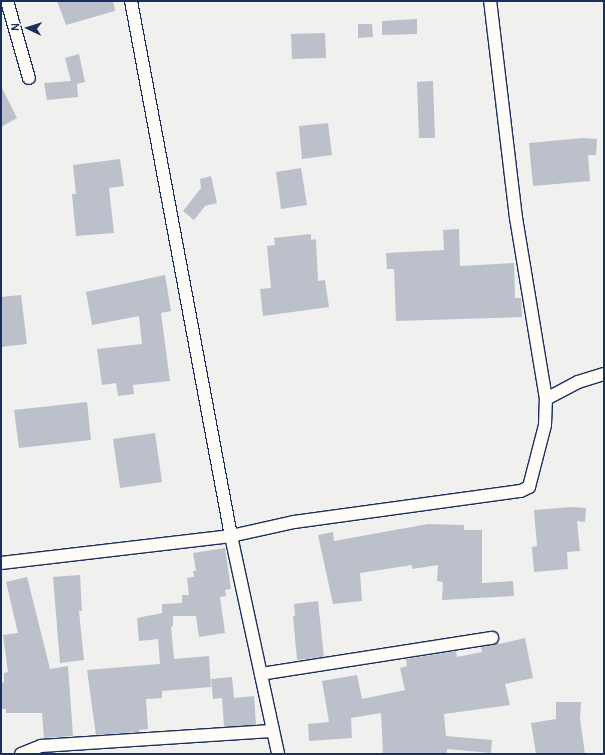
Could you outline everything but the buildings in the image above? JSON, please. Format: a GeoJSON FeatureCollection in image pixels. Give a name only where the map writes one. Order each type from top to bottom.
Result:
{"type":"FeatureCollection","features":[{"type":"Feature","properties":{"kind":"street"},"geometry":{"type":"LineString","coordinates":[[7,1],[29,78]]}},
{"type":"Feature","properties":{"kind":"street"},"geometry":{"type":"LineString","coordinates":[[131,1],[231,536],[262,674],[272,731],[278,754]]}},
{"type":"Feature","properties":{"kind":"street"},"geometry":{"type":"LineString","coordinates":[[1,563],[231,536],[294,522],[525,491],[529,487],[545,425],[546,399],[516,218],[490,1]]}},
{"type":"Feature","properties":{"kind":"street"},"geometry":{"type":"LineString","coordinates":[[546,399],[578,382],[604,374]]}},
{"type":"Feature","properties":{"kind":"street"},"geometry":{"type":"LineString","coordinates":[[262,674],[492,638]]}},
{"type":"Feature","properties":{"kind":"street"},"geometry":{"type":"LineString","coordinates":[[21,754],[41,746],[272,731]]}}]}
